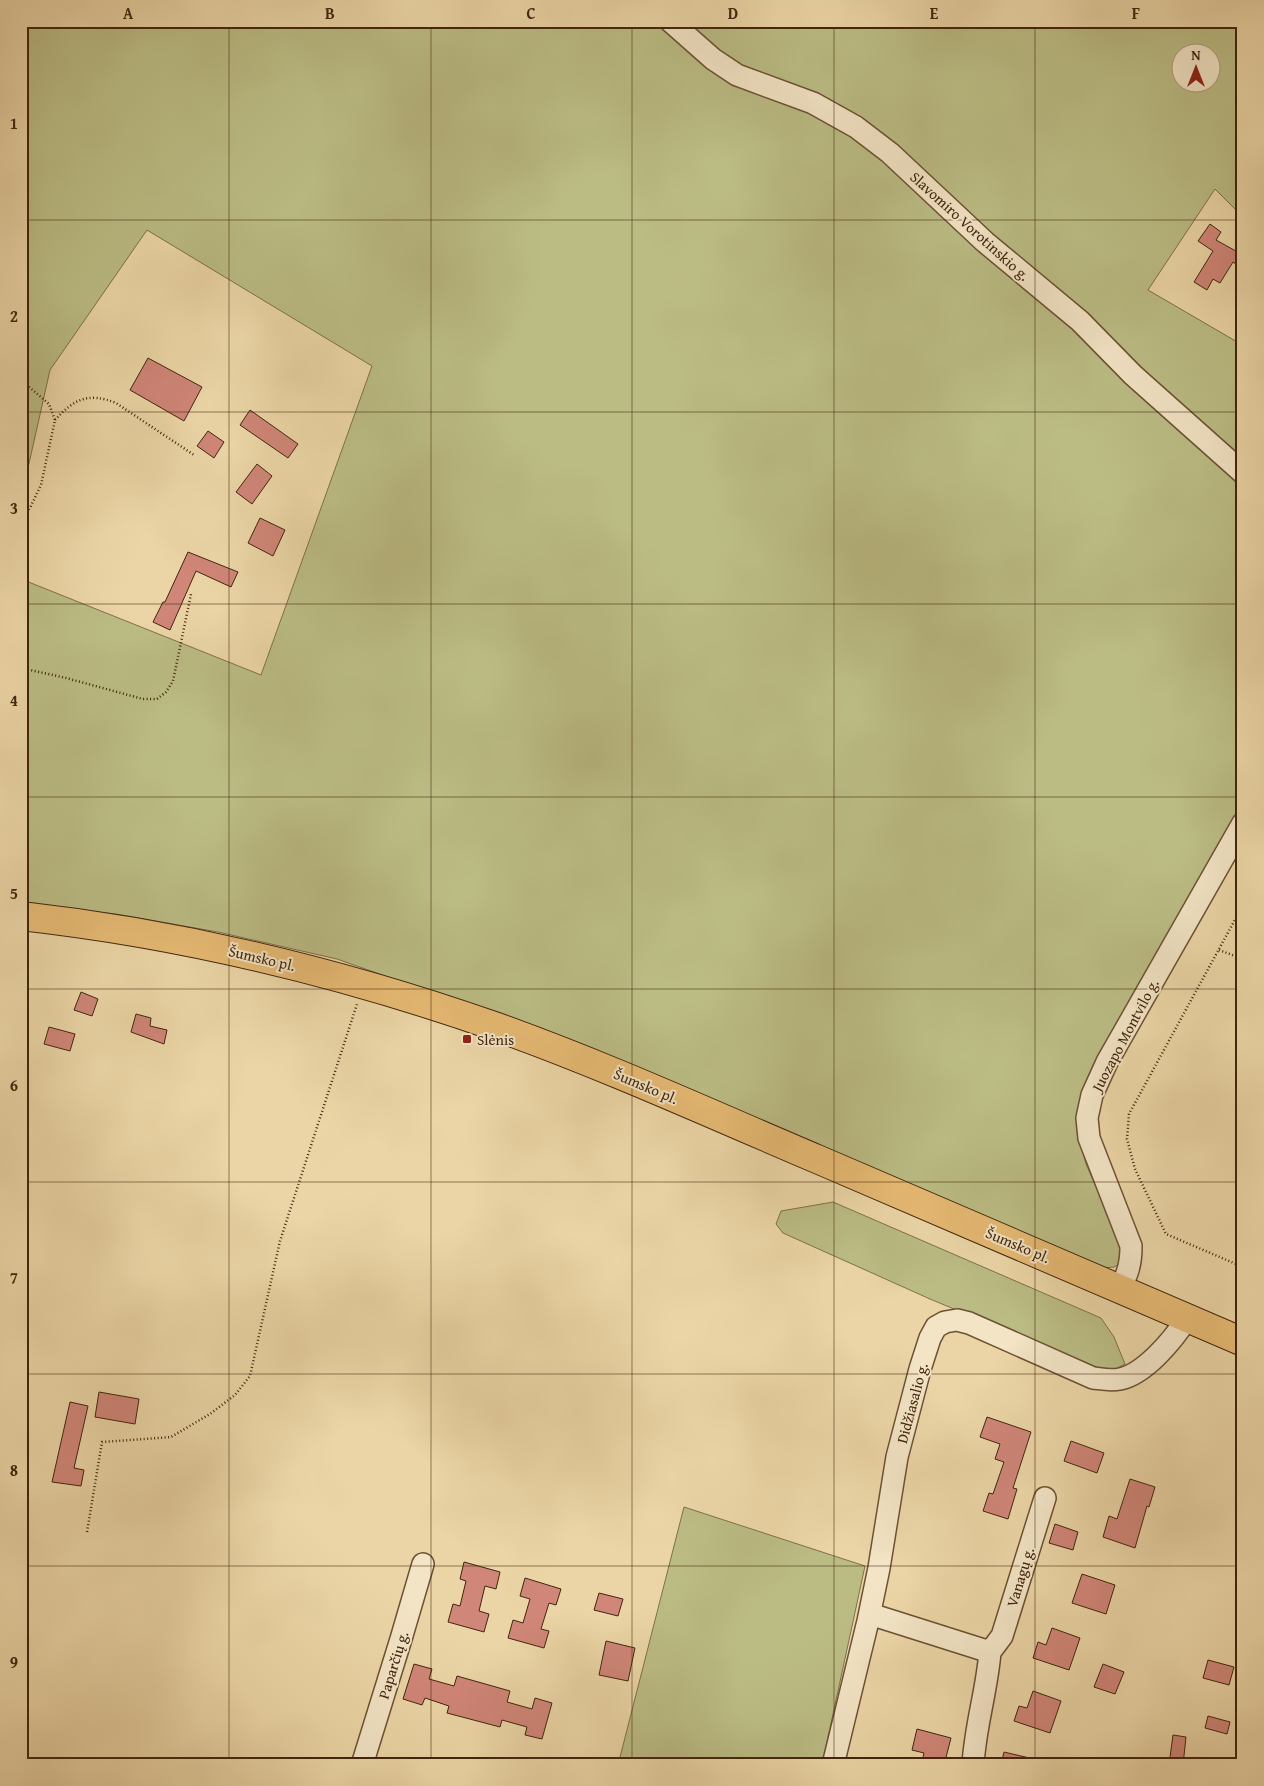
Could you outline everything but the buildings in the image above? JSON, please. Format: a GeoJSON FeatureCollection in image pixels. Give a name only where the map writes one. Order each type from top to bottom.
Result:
{"type":"FeatureCollection","features":[{"type":"Feature","properties":{"kind":"main road","name":"Šumsko pl."},"geometry":{"type":"LineString","coordinates":[[21,916],[134,932],[292,965],[364,984],[499,1028],[621,1075],[1243,1342]]}},
{"type":"Feature","properties":{"kind":"street","name":"Slavomiro Vorotinskio g."},"geometry":{"type":"LineString","coordinates":[[670,21],[713,59],[737,75],[813,103],[856,127],[890,153],[985,242],[1080,321],[1133,375],[1243,473]]}},
{"type":"Feature","properties":{"kind":"street","name":"Juozapo Montvilo g."},"geometry":{"type":"LineString","coordinates":[[1120,1289],[1131,1263],[1131,1246],[1089,1138],[1087,1118],[1092,1095],[1107,1062],[1243,823]]}},
{"type":"Feature","properties":{"kind":"street","name":"Didžiasalio g."},"geometry":{"type":"LineString","coordinates":[[833,1765],[870,1614],[897,1457],[920,1369],[930,1338],[936,1327],[945,1322],[957,1320],[969,1323],[1092,1378],[1108,1380],[1121,1379],[1132,1375],[1176,1336],[1188,1318]]}},
{"type":"Feature","properties":{"kind":"street","name":"Vanagų g."},"geometry":{"type":"LineString","coordinates":[[973,1765],[974,1747],[988,1680],[990,1652],[1002,1636],[1044,1498]]}},
{"type":"Feature","properties":{"kind":"street","name":"Paparčių g."},"geometry":{"type":"LineString","coordinates":[[362,1765],[402,1639],[423,1564]]}},
{"type":"Feature","properties":{"kind":"street"},"geometry":{"type":"LineString","coordinates":[[870,1614],[990,1652]]}},
{"type":"Feature","properties":{"kind":"path"},"geometry":{"type":"LineString","coordinates":[[21,380],[49,404],[55,420]]}},
{"type":"Feature","properties":{"kind":"path"},"geometry":{"type":"LineString","coordinates":[[21,517],[30,508],[41,484],[55,420],[66,408],[77,401],[90,397],[102,398],[116,403],[194,455]]}},
{"type":"Feature","properties":{"kind":"path"},"geometry":{"type":"LineString","coordinates":[[21,668],[143,698],[157,699],[166,692],[173,681],[191,594]]}},
{"type":"Feature","properties":{"kind":"path"},"geometry":{"type":"LineString","coordinates":[[1243,905],[1129,1114],[1126,1139],[1135,1170],[1166,1234],[1243,1266]]}},
{"type":"Feature","properties":{"kind":"path"},"geometry":{"type":"LineString","coordinates":[[1219,950],[1243,960]]}},
{"type":"Feature","properties":{"kind":"path"},"geometry":{"type":"LineString","coordinates":[[87,1532],[102,1442],[171,1437],[210,1414],[236,1395],[250,1376],[280,1241],[364,984]]}},
{"type":"Feature","properties":{"kind":"green space"},"geometry":{"type":"Polygon","coordinates":[[[21,21],[1243,21],[1243,217],[1215,189],[1148,290],[1239,343],[1243,337],[1243,803],[1086,1084],[1079,1135],[1086,1164],[1120,1241],[1121,1263],[1114,1267],[1103,1268],[470,1006],[337,959],[218,932],[116,914],[21,903],[21,579],[261,675],[372,366],[147,230],[50,370],[21,499],[21,21]]]}},
{"type":"Feature","properties":{"kind":"green space"},"geometry":{"type":"Polygon","coordinates":[[[833,1202],[1101,1318],[1114,1337],[1125,1364],[1112,1371],[1098,1369],[930,1299],[783,1233],[776,1224],[781,1211],[833,1202]]]}},
{"type":"Feature","properties":{"kind":"green space"},"geometry":{"type":"Polygon","coordinates":[[[684,1507],[865,1566],[822,1765],[618,1765],[684,1507]]]}},
{"type":"Feature","properties":{"kind":"place","name":"Slėnis"},"geometry":{"type":"Point","coordinates":[467,1039]}}]}
